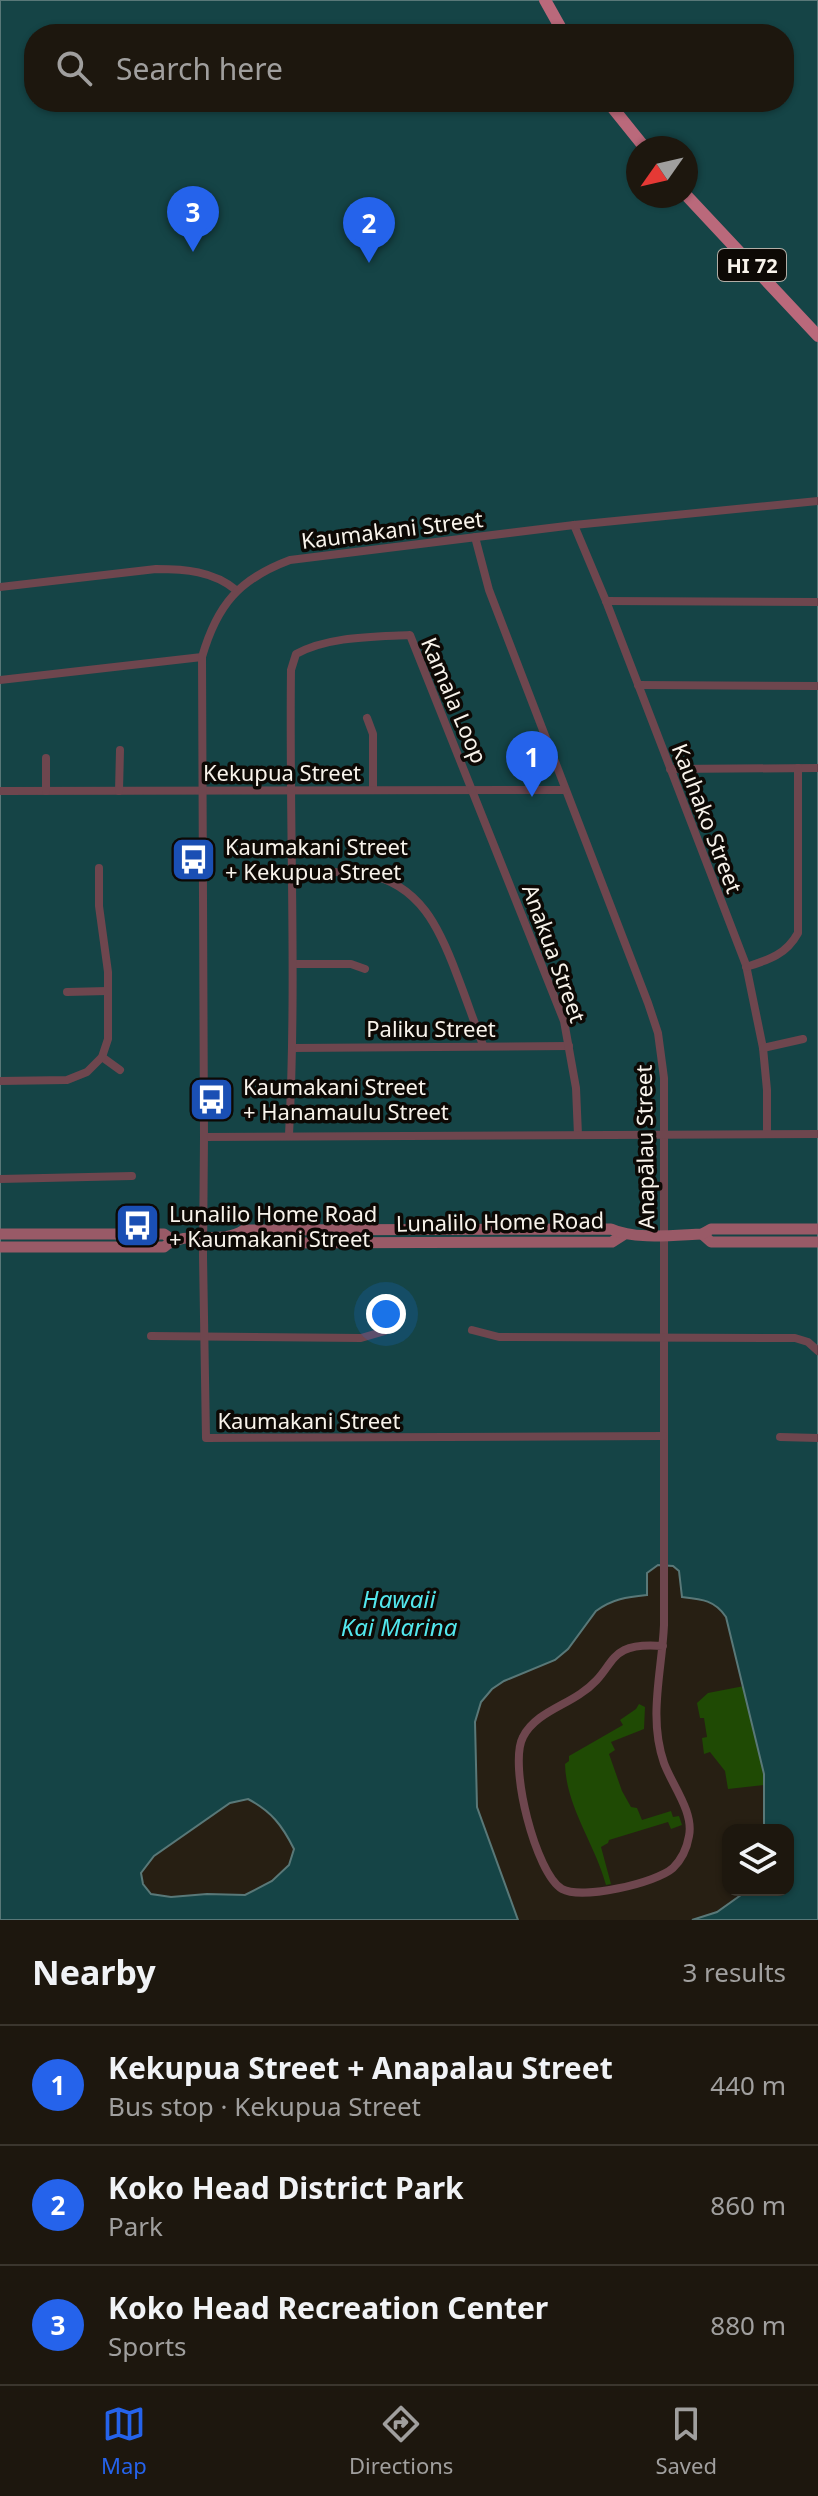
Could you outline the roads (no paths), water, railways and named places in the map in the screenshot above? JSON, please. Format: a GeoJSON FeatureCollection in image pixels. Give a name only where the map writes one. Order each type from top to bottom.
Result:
{"type":"FeatureCollection","features":[{"type":"Feature","properties":{"kind":"main road"},"geometry":{"type":"LineString","coordinates":[[545,0],[558,24]]}},
{"type":"Feature","properties":{"kind":"main road"},"geometry":{"type":"LineString","coordinates":[[616,112],[635,136]]}},
{"type":"Feature","properties":{"kind":"main road","name":"HI 72"},"geometry":{"type":"LineString","coordinates":[[698,208],[818,336]]}},
{"type":"Feature","properties":{"kind":"main road","name":"Lunalilo Home Road"},"geometry":{"type":"LineString","coordinates":[[0,1247],[164,1247],[173,1240],[203,1236],[235,1236],[244,1243],[612,1242],[623,1235],[702,1234],[711,1229],[818,1229]]}},
{"type":"Feature","properties":{"kind":"main road","name":"Lunalilo Home Road"},"geometry":{"type":"LineString","coordinates":[[0,1234],[164,1234],[173,1240]]}},
{"type":"Feature","properties":{"kind":"main road","name":"Lunalilo Home Road"},"geometry":{"type":"LineString","coordinates":[[702,1234],[711,1242],[818,1242]]}},
{"type":"Feature","properties":{"kind":"street","name":"Kaumakani Street"},"geometry":{"type":"LineString","coordinates":[[663,1436],[206,1438],[203,1337],[202,657],[213,622],[236,590],[265,571],[302,557],[574,525],[818,501]]}},
{"type":"Feature","properties":{"kind":"street","name":"Kauhako Street"},"geometry":{"type":"LineString","coordinates":[[574,525],[746,967],[763,1048],[767,1134]]}},
{"type":"Feature","properties":{"kind":"street","name":"Anapālau Street"},"geometry":{"type":"LineString","coordinates":[[475,537],[489,590],[658,1033],[664,1078],[663,1646],[655,1708],[664,1763],[690,1832],[687,1846],[673,1868],[659,1877],[588,1893],[569,1892],[558,1887],[549,1876],[525,1811],[519,1777],[520,1743],[532,1725],[589,1688],[623,1650],[641,1645],[663,1646]]}},
{"type":"Feature","properties":{"kind":"street"},"geometry":{"type":"LineString","coordinates":[[0,587],[179,569],[225,581],[236,590]]}},
{"type":"Feature","properties":{"kind":"street"},"geometry":{"type":"LineString","coordinates":[[606,601],[818,602]]}},
{"type":"Feature","properties":{"kind":"street","name":"Kamala Loop"},"geometry":{"type":"LineString","coordinates":[[289,790],[291,670],[296,654],[311,646],[370,637],[410,635],[474,790]]}},
{"type":"Feature","properties":{"kind":"street"},"geometry":{"type":"LineString","coordinates":[[0,680],[202,657]]}},
{"type":"Feature","properties":{"kind":"street"},"geometry":{"type":"LineString","coordinates":[[638,685],[818,686]]}},
{"type":"Feature","properties":{"kind":"street"},"geometry":{"type":"LineString","coordinates":[[367,718],[373,734],[373,789]]}},
{"type":"Feature","properties":{"kind":"street"},"geometry":{"type":"LineString","coordinates":[[119,791],[120,750]]}},
{"type":"Feature","properties":{"kind":"street"},"geometry":{"type":"LineString","coordinates":[[46,758],[46,791]]}},
{"type":"Feature","properties":{"kind":"street"},"geometry":{"type":"LineString","coordinates":[[746,967],[778,955],[790,946],[798,933],[798,768]]}},
{"type":"Feature","properties":{"kind":"street"},"geometry":{"type":"LineString","coordinates":[[670,769],[818,768]]}},
{"type":"Feature","properties":{"kind":"street"},"geometry":{"type":"LineString","coordinates":[[289,790],[294,964],[289,1135]]}},
{"type":"Feature","properties":{"kind":"street","name":"Anakua Street"},"geometry":{"type":"LineString","coordinates":[[474,790],[564,1021],[576,1088],[578,1135]]}},
{"type":"Feature","properties":{"kind":"street","name":"Kekupua Street"},"geometry":{"type":"LineString","coordinates":[[0,791],[565,790]]}},
{"type":"Feature","properties":{"kind":"street"},"geometry":{"type":"LineString","coordinates":[[0,1081],[67,1080],[87,1072],[102,1057],[108,1039],[107,957],[99,906],[99,868]]}},
{"type":"Feature","properties":{"kind":"street"},"geometry":{"type":"LineString","coordinates":[[291,872],[374,876],[398,886],[418,901],[442,936],[483,1045]]}},
{"type":"Feature","properties":{"kind":"street"},"geometry":{"type":"LineString","coordinates":[[294,964],[351,964],[365,969]]}},
{"type":"Feature","properties":{"kind":"street"},"geometry":{"type":"LineString","coordinates":[[67,992],[107,991]]}},
{"type":"Feature","properties":{"kind":"street"},"geometry":{"type":"LineString","coordinates":[[763,1048],[803,1039]]}},
{"type":"Feature","properties":{"kind":"street","name":"Paliku Street"},"geometry":{"type":"LineString","coordinates":[[292,1048],[569,1046]]}},
{"type":"Feature","properties":{"kind":"street"},"geometry":{"type":"LineString","coordinates":[[102,1057],[120,1070]]}},
{"type":"Feature","properties":{"kind":"street"},"geometry":{"type":"LineString","coordinates":[[204,1137],[818,1134]]}},
{"type":"Feature","properties":{"kind":"street"},"geometry":{"type":"LineString","coordinates":[[0,1179],[132,1176]]}},
{"type":"Feature","properties":{"kind":"street"},"geometry":{"type":"LineString","coordinates":[[472,1330],[499,1337],[795,1338],[808,1342],[818,1351]]}},
{"type":"Feature","properties":{"kind":"street"},"geometry":{"type":"LineString","coordinates":[[151,1336],[361,1338],[385,1331]]}},
{"type":"Feature","properties":{"kind":"street"},"geometry":{"type":"LineString","coordinates":[[780,1437],[818,1438]]}},
{"type":"Feature","properties":{"kind":"water","name":"Hawaii Kai Marina"},"geometry":{"type":"Polygon","coordinates":[[[0,0],[818,0],[818,1920],[692,1920],[717,1912],[740,1896],[794,1896],[794,1824],[764,1824],[764,1774],[726,1617],[712,1604],[682,1597],[679,1571],[673,1566],[658,1565],[647,1573],[647,1595],[620,1599],[602,1607],[568,1649],[555,1660],[504,1681],[481,1702],[475,1722],[477,1807],[518,1920],[0,1920],[0,0]],[[248,1799],[230,1803],[154,1856],[141,1873],[143,1884],[151,1894],[171,1897],[245,1895],[272,1881],[289,1865],[294,1849],[285,1833],[263,1808],[248,1799]]]}},
{"type":"Feature","properties":{"kind":"place","name":"Koko Head Recreation Center"},"geometry":{"type":"Point","coordinates":[193,252]}},
{"type":"Feature","properties":{"kind":"place","name":"Koko Head District Park"},"geometry":{"type":"Point","coordinates":[369,263]}},
{"type":"Feature","properties":{"kind":"place","name":"Kekupua Street + Anapalau Street"},"geometry":{"type":"Point","coordinates":[532,797]}},
{"type":"Feature","properties":{"kind":"place","name":"Kaumakani Street + Kekupua Street"},"geometry":{"type":"Point","coordinates":[194,859]}},
{"type":"Feature","properties":{"kind":"place","name":"Kaumakani Street + Hanamaulu Street"},"geometry":{"type":"Point","coordinates":[212,1099]}},
{"type":"Feature","properties":{"kind":"place","name":"Lunalilo Home Road + Kaumakani Street"},"geometry":{"type":"Point","coordinates":[138,1226]}}]}
